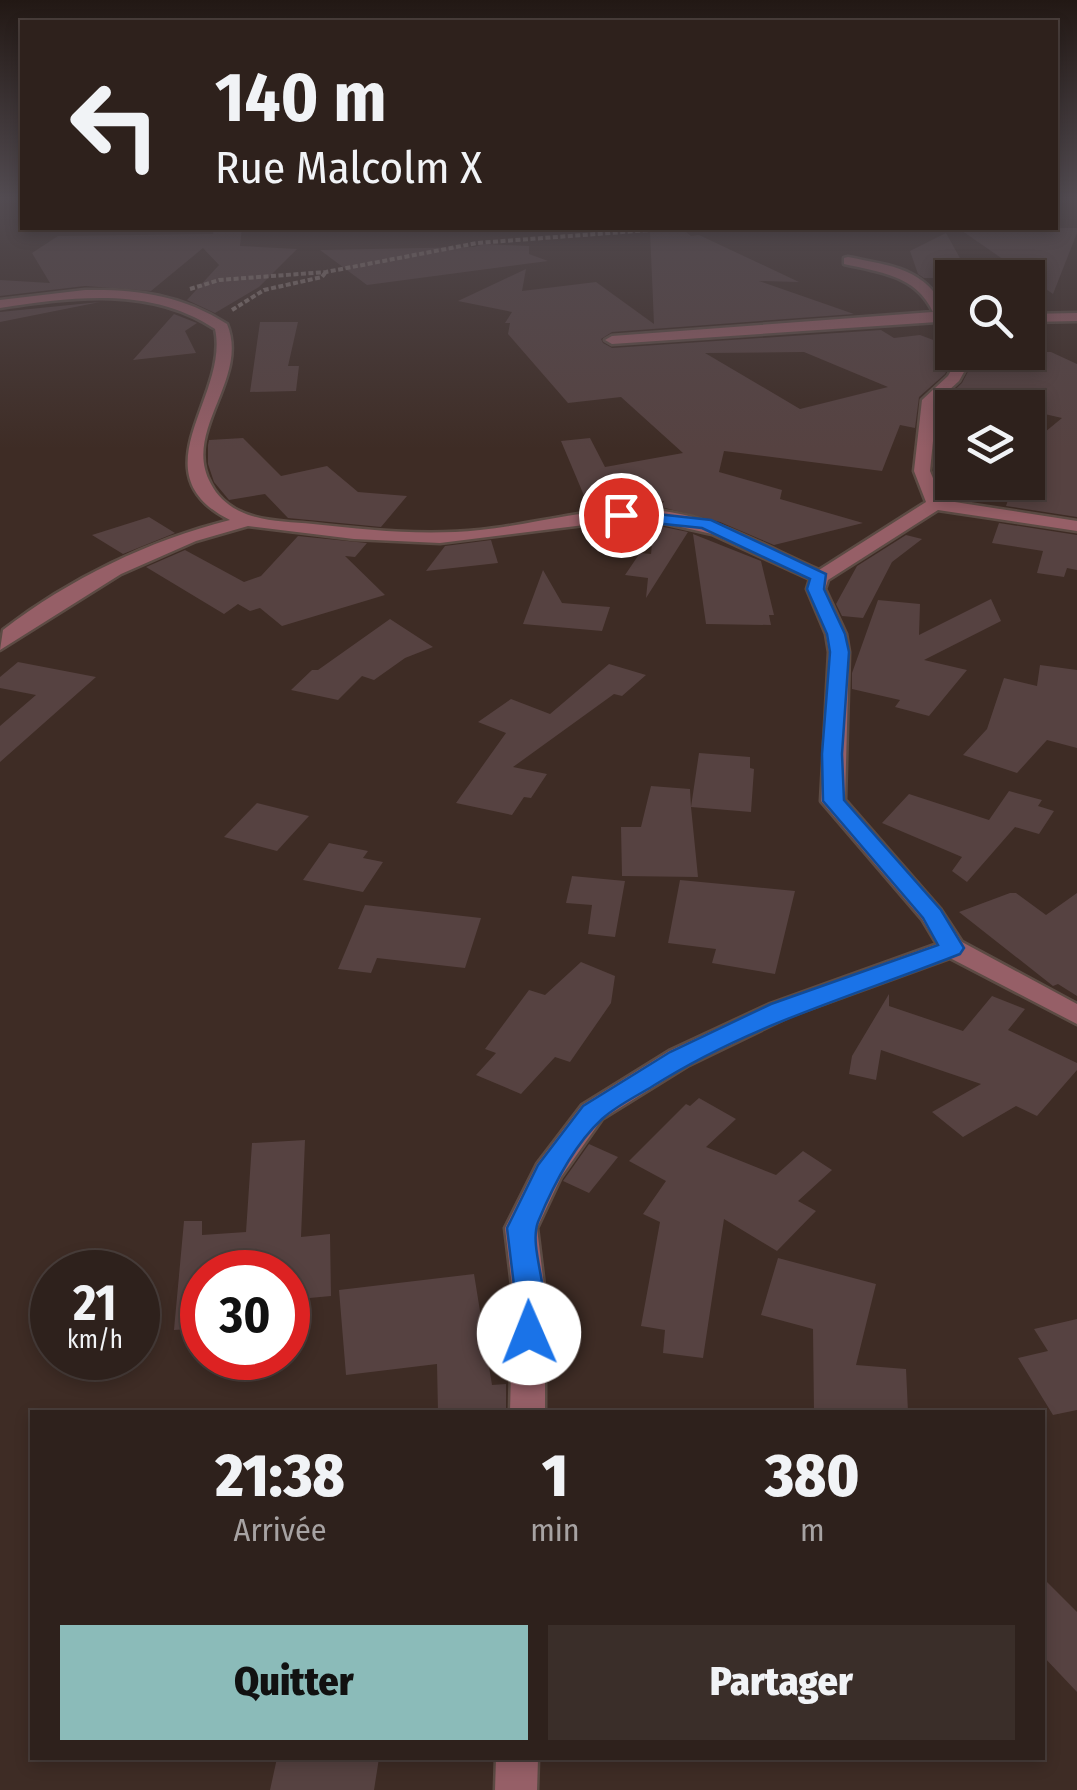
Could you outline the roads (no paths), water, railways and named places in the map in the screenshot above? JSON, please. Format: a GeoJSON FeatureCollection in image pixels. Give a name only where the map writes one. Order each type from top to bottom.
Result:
{"type":"FeatureCollection","features":[{"type":"Feature","properties":{"kind":"street"},"geometry":{"type":"LineString","coordinates":[[915,283],[935,298]]}},
{"type":"Feature","properties":{"kind":"street"},"geometry":{"type":"LineString","coordinates":[[0,304],[62,296],[146,296],[197,312],[222,327],[227,336],[227,358],[197,437],[195,453],[205,491],[242,522]]}},
{"type":"Feature","properties":{"kind":"street"},"geometry":{"type":"LineString","coordinates":[[612,340],[935,317]]}},
{"type":"Feature","properties":{"kind":"street"},"geometry":{"type":"LineString","coordinates":[[1045,318],[1077,317]]}},
{"type":"Feature","properties":{"kind":"street"},"geometry":{"type":"LineString","coordinates":[[935,504],[922,471],[930,400],[958,370]]}},
{"type":"Feature","properties":{"kind":"street"},"geometry":{"type":"LineString","coordinates":[[1077,526],[935,504],[820,577],[816,589],[840,652],[832,754],[834,801],[932,915],[952,948],[1077,1016]]}},
{"type":"Feature","properties":{"kind":"street"},"geometry":{"type":"LineString","coordinates":[[0,644],[59,602],[124,564],[194,533],[242,522],[403,539],[448,538],[588,519],[652,515],[706,523],[728,531],[820,577]]}},
{"type":"Feature","properties":{"kind":"street"},"geometry":{"type":"LineString","coordinates":[[528,1410],[530,1294],[521,1228],[548,1172],[592,1112],[679,1058],[780,1010],[952,948]]}},
{"type":"Feature","properties":{"kind":"street"},"geometry":{"type":"LineString","coordinates":[[516,1790],[517,1760]]}}]}
